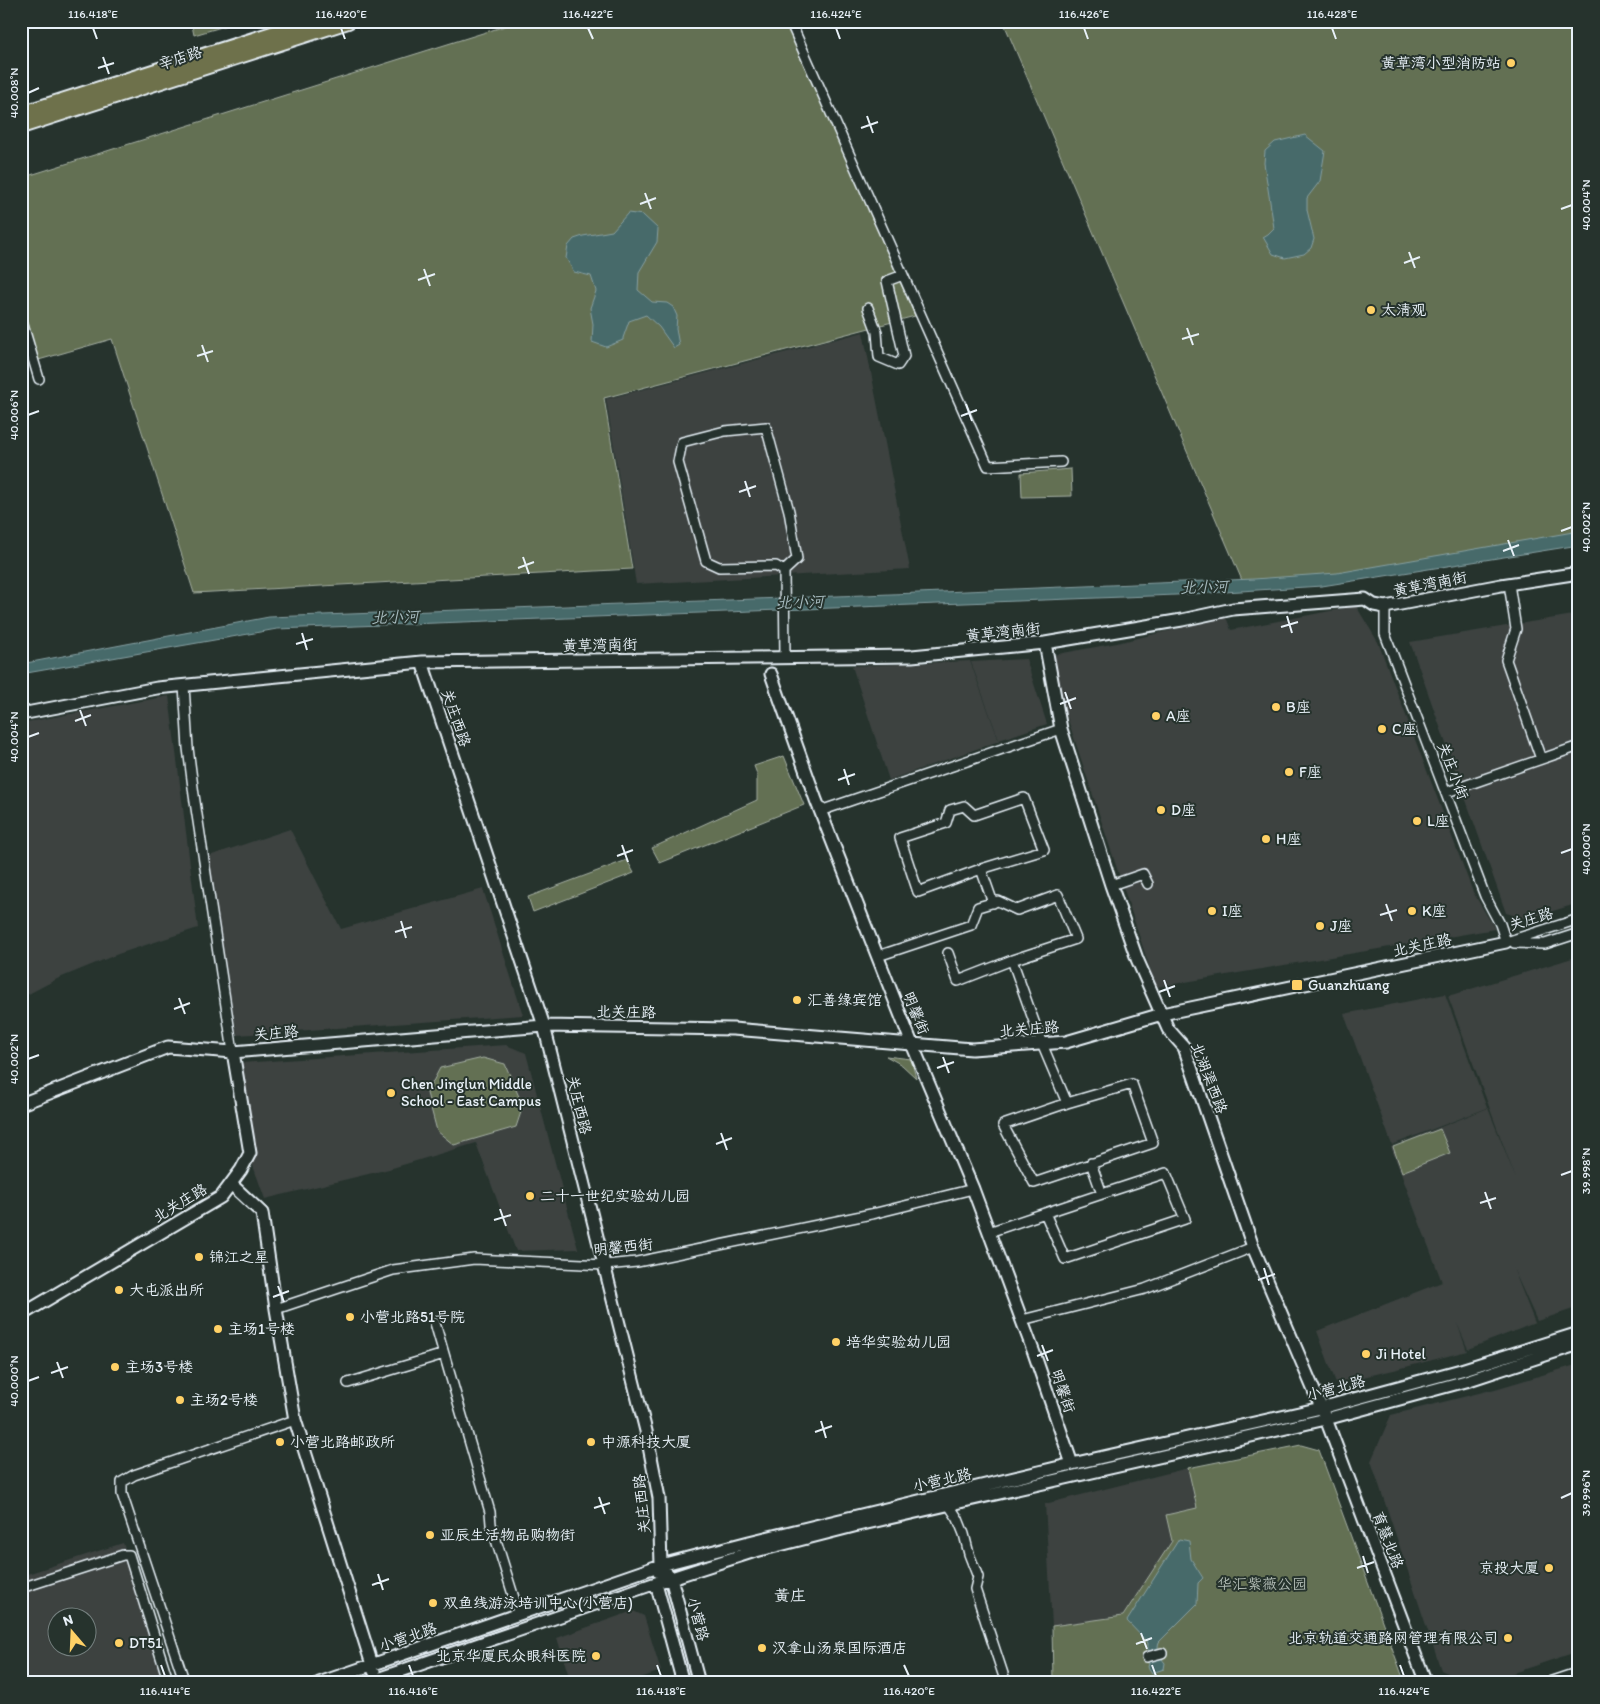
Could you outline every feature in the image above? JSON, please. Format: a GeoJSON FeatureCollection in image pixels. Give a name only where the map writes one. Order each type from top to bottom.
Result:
{"type":"FeatureCollection","features":[{"type":"Feature","properties":{"kind":"main road","name":"辛店路"},"geometry":{"type":"LineString","coordinates":[[21,114],[313,21]]}},
{"type":"Feature","properties":{"kind":"main road","name":"辛店路"},"geometry":{"type":"LineString","coordinates":[[21,126],[348,21]]}},
{"type":"Feature","properties":{"kind":"street"},"geometry":{"type":"LineString","coordinates":[[790,21],[988,466],[1061,462]]}},
{"type":"Feature","properties":{"kind":"street"},"geometry":{"type":"LineString","coordinates":[[868,308],[877,332],[880,357],[898,366],[904,356],[887,281],[903,275]]}},
{"type":"Feature","properties":{"kind":"street"},"geometry":{"type":"LineString","coordinates":[[21,318],[39,379]]}},
{"type":"Feature","properties":{"kind":"street"},"geometry":{"type":"LineString","coordinates":[[784,571],[776,566],[719,567],[706,561],[678,462],[682,442],[725,431],[766,427],[790,511],[797,559],[784,571],[785,657]]}},
{"type":"Feature","properties":{"kind":"street","name":"黄草湾南街"},"geometry":{"type":"LineString","coordinates":[[21,714],[157,688],[422,662],[912,656],[1045,643],[1182,620],[1232,609],[1364,599],[1374,605],[1385,607],[1579,573]]}},
{"type":"Feature","properties":{"kind":"street"},"geometry":{"type":"LineString","coordinates":[[1509,584],[1516,629],[1506,660],[1541,759]]}},
{"type":"Feature","properties":{"kind":"street","name":"关庄小街"},"geometry":{"type":"LineString","coordinates":[[1385,607],[1385,634],[1447,792],[1485,896],[1500,924],[1506,942]]}},
{"type":"Feature","properties":{"kind":"street","name":"北湖渠西路"},"geometry":{"type":"LineString","coordinates":[[1045,643],[1061,729],[1137,959],[1168,1029],[1184,1047],[1253,1247],[1323,1414]]}},
{"type":"Feature","properties":{"kind":"street","name":"关庄西路"},"geometry":{"type":"LineString","coordinates":[[422,662],[544,1026],[605,1265],[646,1431],[658,1488],[661,1565],[656,1583]]}},
{"type":"Feature","properties":{"kind":"street","name":"明馨街"},"geometry":{"type":"LineString","coordinates":[[771,674],[820,811],[912,1044],[973,1189],[1022,1320],[1072,1464]]}},
{"type":"Feature","properties":{"kind":"street"},"geometry":{"type":"LineString","coordinates":[[184,686],[188,748],[194,795],[233,1052]]}},
{"type":"Feature","properties":{"kind":"street"},"geometry":{"type":"LineString","coordinates":[[820,811],[1061,729]]}},
{"type":"Feature","properties":{"kind":"street"},"geometry":{"type":"LineString","coordinates":[[1447,792],[1579,746]]}},
{"type":"Feature","properties":{"kind":"street"},"geometry":{"type":"LineString","coordinates":[[1024,798],[1044,850],[982,869],[918,892],[900,838],[946,823],[950,810],[964,806],[974,815],[1024,798]]}},
{"type":"Feature","properties":{"kind":"street"},"geometry":{"type":"LineString","coordinates":[[982,869],[993,903]]}},
{"type":"Feature","properties":{"kind":"street"},"geometry":{"type":"LineString","coordinates":[[1111,884],[1143,874],[1148,884]]}},
{"type":"Feature","properties":{"kind":"street"},"geometry":{"type":"LineString","coordinates":[[878,956],[971,925],[978,908],[998,902],[1017,910],[1058,895],[1076,939],[1012,960],[958,981],[948,953]]}},
{"type":"Feature","properties":{"kind":"street","name":"关庄路"},"geometry":{"type":"LineString","coordinates":[[1506,942],[1579,920]]}},
{"type":"Feature","properties":{"kind":"street","name":"关庄路"},"geometry":{"type":"LineString","coordinates":[[1506,942],[1545,944],[1579,933]]}},
{"type":"Feature","properties":{"kind":"street","name":"北关庄路"},"geometry":{"type":"LineString","coordinates":[[544,1026],[733,1029],[972,1049],[1066,1042],[1162,1014],[1506,942]]}},
{"type":"Feature","properties":{"kind":"street"},"geometry":{"type":"LineString","coordinates":[[1012,960],[1042,1044],[1067,1103]]}},
{"type":"Feature","properties":{"kind":"street","name":"关庄路"},"geometry":{"type":"LineString","coordinates":[[21,1104],[168,1048],[233,1052],[544,1026]]}},
{"type":"Feature","properties":{"kind":"street","name":"北关庄路"},"geometry":{"type":"LineString","coordinates":[[21,1315],[221,1197],[250,1154],[233,1052]]}},
{"type":"Feature","properties":{"kind":"street"},"geometry":{"type":"LineString","coordinates":[[1132,1084],[1153,1142],[1034,1183],[1003,1125],[1067,1103],[1132,1084]]}},
{"type":"Feature","properties":{"kind":"street"},"geometry":{"type":"LineString","coordinates":[[1091,1163],[1102,1194]]}},
{"type":"Feature","properties":{"kind":"street"},"geometry":{"type":"LineString","coordinates":[[989,1232],[1045,1213],[1102,1194],[1166,1173],[1186,1219],[1065,1259],[1045,1213]]}},
{"type":"Feature","properties":{"kind":"street"},"geometry":{"type":"LineString","coordinates":[[231,1184],[262,1213],[295,1420],[371,1665],[374,1682]]}},
{"type":"Feature","properties":{"kind":"street","name":"明馨西街"},"geometry":{"type":"LineString","coordinates":[[276,1309],[393,1270],[474,1259],[605,1265],[637,1262],[866,1215],[973,1189]]}},
{"type":"Feature","properties":{"kind":"street"},"geometry":{"type":"LineString","coordinates":[[1022,1320],[1145,1288],[1253,1247]]}},
{"type":"Feature","properties":{"kind":"street"},"geometry":{"type":"LineString","coordinates":[[435,1323],[490,1512],[491,1524],[519,1614]]}},
{"type":"Feature","properties":{"kind":"street","name":"小营北路"},"geometry":{"type":"LineString","coordinates":[[319,1683],[661,1565],[1072,1464],[1323,1414],[1579,1332]]}},
{"type":"Feature","properties":{"kind":"street","name":"小营北路"},"geometry":{"type":"LineString","coordinates":[[374,1682],[656,1583],[752,1552],[854,1526],[1466,1381],[1579,1344]]}},
{"type":"Feature","properties":{"kind":"street"},"geometry":{"type":"LineString","coordinates":[[348,1383],[444,1354]]}},
{"type":"Feature","properties":{"kind":"street","name":"育慧北路"},"geometry":{"type":"LineString","coordinates":[[1323,1414],[1426,1683]]}},
{"type":"Feature","properties":{"kind":"street"},"geometry":{"type":"LineString","coordinates":[[185,1683],[122,1494],[122,1482],[134,1475],[295,1420]]}},
{"type":"Feature","properties":{"kind":"street"},"geometry":{"type":"LineString","coordinates":[[949,1505],[961,1527],[978,1576],[975,1589],[1006,1683]]}},
{"type":"Feature","properties":{"kind":"street"},"geometry":{"type":"LineString","coordinates":[[21,1588],[123,1555],[129,1555],[169,1683]]}},
{"type":"Feature","properties":{"kind":"street","name":"小营路"},"geometry":{"type":"LineString","coordinates":[[661,1565],[671,1578],[700,1683]]}},
{"type":"Feature","properties":{"kind":"street","name":"小营路"},"geometry":{"type":"LineString","coordinates":[[656,1583],[683,1683]]}},
{"type":"Feature","properties":{"kind":"street"},"geometry":{"type":"LineString","coordinates":[[1147,1657],[1162,1652]]}},
{"type":"Feature","properties":{"kind":"street"},"geometry":{"type":"LineString","coordinates":[[1546,1683],[1579,1672]]}},
{"type":"Feature","properties":{"kind":"shaded area"},"geometry":{"type":"Polygon","coordinates":[[[863,332],[910,569],[636,584],[606,399],[863,332]]]}},
{"type":"Feature","properties":{"kind":"shaded area"},"geometry":{"type":"Polygon","coordinates":[[[1356,606],[1378,642],[1473,892],[1495,929],[1156,987],[1047,656],[1117,643],[1226,617],[1231,630],[1356,606]]]}},
{"type":"Feature","properties":{"kind":"shaded area"},"geometry":{"type":"Polygon","coordinates":[[[1579,614],[1579,903],[1527,919],[1506,913],[1410,642],[1579,614]]]}},
{"type":"Feature","properties":{"kind":"shaded area"},"geometry":{"type":"Polygon","coordinates":[[[1026,659],[1047,724],[999,740],[971,662],[1026,659]]]}},
{"type":"Feature","properties":{"kind":"shaded area"},"geometry":{"type":"Polygon","coordinates":[[[970,661],[999,741],[889,780],[852,666],[970,661]]]}},
{"type":"Feature","properties":{"kind":"shaded area"},"geometry":{"type":"Polygon","coordinates":[[[169,696],[198,928],[118,954],[57,979],[21,998],[21,723],[169,696]]]}},
{"type":"Feature","properties":{"kind":"shaded area"},"geometry":{"type":"Polygon","coordinates":[[[290,829],[341,929],[483,889],[523,1015],[237,1035],[206,857],[290,829]]]}},
{"type":"Feature","properties":{"kind":"shaded area"},"geometry":{"type":"Polygon","coordinates":[[[1579,956],[1579,1307],[1537,1321],[1513,1268],[1535,1323],[1468,1349],[1457,1323],[1467,1351],[1336,1383],[1317,1331],[1442,1282],[1391,1147],[1488,1108],[1516,1179],[1448,996],[1579,956]]]}},
{"type":"Feature","properties":{"kind":"shaded area"},"geometry":{"type":"Polygon","coordinates":[[[1445,994],[1487,1108],[1392,1145],[1344,1014],[1445,994]]]}},
{"type":"Feature","properties":{"kind":"shaded area","name":"Chen Jinglun Middle School - East Campus"},"geometry":{"type":"Polygon","coordinates":[[[506,1045],[526,1053],[578,1249],[516,1251],[476,1143],[389,1169],[265,1199],[252,1163],[252,1135],[241,1063],[506,1045]]]}},
{"type":"Feature","properties":{"kind":"shaded area","name":"京投大厦"},"geometry":{"type":"Polygon","coordinates":[[[1579,1364],[1579,1651],[1483,1683],[1469,1683],[1441,1670],[1371,1461],[1391,1415],[1495,1389],[1579,1364]]]}},
{"type":"Feature","properties":{"kind":"shaded area"},"geometry":{"type":"Polygon","coordinates":[[[1188,1468],[1197,1508],[1172,1541],[1123,1616],[1052,1626],[1045,1504],[1188,1468]]]}},
{"type":"Feature","properties":{"kind":"shaded area","name":"DT51"},"geometry":{"type":"Polygon","coordinates":[[[123,1543],[171,1683],[21,1683],[21,1576],[123,1543]]]}},
{"type":"Feature","properties":{"kind":"shaded area"},"geometry":{"type":"Polygon","coordinates":[[[633,1611],[644,1616],[661,1671],[626,1683],[571,1683],[557,1638],[633,1611]]]}},
{"type":"Feature","properties":{"kind":"green space"},"geometry":{"type":"Polygon","coordinates":[[[191,21],[242,21],[194,35],[191,21]]]}},
{"type":"Feature","properties":{"kind":"green space"},"geometry":{"type":"Polygon","coordinates":[[[521,21],[786,21],[915,316],[604,398],[632,569],[194,593],[112,339],[21,365],[21,178],[521,21]]]}},
{"type":"Feature","properties":{"kind":"green space"},"geometry":{"type":"Polygon","coordinates":[[[1003,21],[1579,21],[1579,534],[1310,583],[1244,585],[1003,21]]]}},
{"type":"Feature","properties":{"kind":"green space"},"geometry":{"type":"Polygon","coordinates":[[[1071,469],[1072,496],[1022,497],[1021,473],[1071,469]]]}},
{"type":"Feature","properties":{"kind":"green space"},"geometry":{"type":"Polygon","coordinates":[[[784,756],[804,805],[660,863],[652,848],[757,800],[757,774],[754,766],[784,756]]]}},
{"type":"Feature","properties":{"kind":"green space"},"geometry":{"type":"Polygon","coordinates":[[[627,860],[634,873],[533,912],[528,897],[627,860]]]}},
{"type":"Feature","properties":{"kind":"green space"},"geometry":{"type":"Polygon","coordinates":[[[886,1056],[911,1059],[916,1078],[902,1065],[886,1056]]]}},
{"type":"Feature","properties":{"kind":"green space"},"geometry":{"type":"Polygon","coordinates":[[[483,1058],[505,1064],[523,1106],[516,1127],[454,1145],[437,1131],[427,1093],[440,1068],[483,1058]]]}},
{"type":"Feature","properties":{"kind":"green space"},"geometry":{"type":"Polygon","coordinates":[[[1440,1129],[1450,1153],[1402,1172],[1393,1147],[1440,1129]]]}},
{"type":"Feature","properties":{"kind":"green space","name":"华汇紫薇公园"},"geometry":{"type":"Polygon","coordinates":[[[1301,1445],[1319,1450],[1405,1683],[1053,1683],[1052,1626],[1123,1616],[1172,1541],[1166,1515],[1197,1508],[1188,1468],[1301,1445]]]}},
{"type":"Feature","properties":{"kind":"water"},"geometry":{"type":"Polygon","coordinates":[[[1305,135],[1325,151],[1320,181],[1307,198],[1307,210],[1314,239],[1311,248],[1304,254],[1285,258],[1273,254],[1263,237],[1274,228],[1264,163],[1265,151],[1275,142],[1305,135]]]}},
{"type":"Feature","properties":{"kind":"water"},"geometry":{"type":"Polygon","coordinates":[[[628,213],[643,215],[658,229],[657,242],[639,272],[638,290],[652,302],[667,303],[673,307],[677,316],[676,329],[679,345],[674,348],[659,327],[646,315],[629,321],[623,340],[606,347],[592,342],[593,324],[590,308],[596,291],[591,276],[574,272],[566,258],[568,246],[574,239],[612,231],[628,213]]]}},
{"type":"Feature","properties":{"kind":"water","name":"北小河"},"geometry":{"type":"Polygon","coordinates":[[[1579,531],[1579,545],[1322,586],[1176,595],[277,629],[21,674],[21,664],[269,617],[1254,579],[1337,573],[1579,531]]]}},
{"type":"Feature","properties":{"kind":"water"},"geometry":{"type":"Polygon","coordinates":[[[1179,1539],[1189,1541],[1191,1559],[1203,1578],[1198,1583],[1197,1604],[1159,1642],[1158,1651],[1165,1663],[1164,1669],[1152,1673],[1148,1667],[1148,1643],[1127,1621],[1179,1539]]]}},
{"type":"Feature","properties":{"kind":"place","name":"黄草湾小型消防站"},"geometry":{"type":"Point","coordinates":[1511,63]}},
{"type":"Feature","properties":{"kind":"place","name":"太清观"},"geometry":{"type":"Point","coordinates":[1371,310]}},
{"type":"Feature","properties":{"kind":"place","name":"B座"},"geometry":{"type":"Point","coordinates":[1276,707]}},
{"type":"Feature","properties":{"kind":"place","name":"A座"},"geometry":{"type":"Point","coordinates":[1156,716]}},
{"type":"Feature","properties":{"kind":"place","name":"C座"},"geometry":{"type":"Point","coordinates":[1382,729]}},
{"type":"Feature","properties":{"kind":"place","name":"F座"},"geometry":{"type":"Point","coordinates":[1289,772]}},
{"type":"Feature","properties":{"kind":"place","name":"D座"},"geometry":{"type":"Point","coordinates":[1161,810]}},
{"type":"Feature","properties":{"kind":"place","name":"L座"},"geometry":{"type":"Point","coordinates":[1417,821]}},
{"type":"Feature","properties":{"kind":"place","name":"H座"},"geometry":{"type":"Point","coordinates":[1266,839]}},
{"type":"Feature","properties":{"kind":"place","name":"I座"},"geometry":{"type":"Point","coordinates":[1212,911]}},
{"type":"Feature","properties":{"kind":"place","name":"K座"},"geometry":{"type":"Point","coordinates":[1412,911]}},
{"type":"Feature","properties":{"kind":"place","name":"J座"},"geometry":{"type":"Point","coordinates":[1320,926]}},
{"type":"Feature","properties":{"kind":"place","name":"Guanzhuang"},"geometry":{"type":"Point","coordinates":[1297,985]}},
{"type":"Feature","properties":{"kind":"place","name":"汇善缘宾馆"},"geometry":{"type":"Point","coordinates":[797,1000]}},
{"type":"Feature","properties":{"kind":"place","name":"Chen Jinglun Middle School - East Campus"},"geometry":{"type":"Point","coordinates":[391,1093]}},
{"type":"Feature","properties":{"kind":"place","name":"二十一世纪实验幼儿园"},"geometry":{"type":"Point","coordinates":[530,1196]}},
{"type":"Feature","properties":{"kind":"place","name":"锦江之星"},"geometry":{"type":"Point","coordinates":[199,1257]}},
{"type":"Feature","properties":{"kind":"place","name":"大屯派出所"},"geometry":{"type":"Point","coordinates":[119,1290]}},
{"type":"Feature","properties":{"kind":"place","name":"小营北路51号院"},"geometry":{"type":"Point","coordinates":[350,1317]}},
{"type":"Feature","properties":{"kind":"place","name":"主场1号楼"},"geometry":{"type":"Point","coordinates":[218,1329]}},
{"type":"Feature","properties":{"kind":"place","name":"培华实验幼儿园"},"geometry":{"type":"Point","coordinates":[836,1342]}},
{"type":"Feature","properties":{"kind":"place","name":"Ji Hotel"},"geometry":{"type":"Point","coordinates":[1366,1354]}},
{"type":"Feature","properties":{"kind":"place","name":"主场3号楼"},"geometry":{"type":"Point","coordinates":[115,1367]}},
{"type":"Feature","properties":{"kind":"place","name":"主场2号楼"},"geometry":{"type":"Point","coordinates":[180,1400]}},
{"type":"Feature","properties":{"kind":"place","name":"小营北路邮政所"},"geometry":{"type":"Point","coordinates":[280,1442]}},
{"type":"Feature","properties":{"kind":"place","name":"中源科技大厦"},"geometry":{"type":"Point","coordinates":[591,1442]}},
{"type":"Feature","properties":{"kind":"place","name":"亚辰生活物品购物街"},"geometry":{"type":"Point","coordinates":[430,1535]}},
{"type":"Feature","properties":{"kind":"place","name":"京投大厦"},"geometry":{"type":"Point","coordinates":[1549,1568]}},
{"type":"Feature","properties":{"kind":"place","name":"双鱼线游泳培训中心(小营店)"},"geometry":{"type":"Point","coordinates":[433,1603]}},
{"type":"Feature","properties":{"kind":"place","name":"北京轨道交通路网管理有限公司"},"geometry":{"type":"Point","coordinates":[1508,1638]}},
{"type":"Feature","properties":{"kind":"place","name":"DT51"},"geometry":{"type":"Point","coordinates":[119,1643]}},
{"type":"Feature","properties":{"kind":"place","name":"汉拿山汤泉国际酒店"},"geometry":{"type":"Point","coordinates":[762,1648]}},
{"type":"Feature","properties":{"kind":"place","name":"北京华厦民众眼科医院"},"geometry":{"type":"Point","coordinates":[596,1656]}},
{"type":"Feature","properties":{"kind":"district","name":"黄庄"},"geometry":{"type":"Point","coordinates":[790,1595]}}]}
